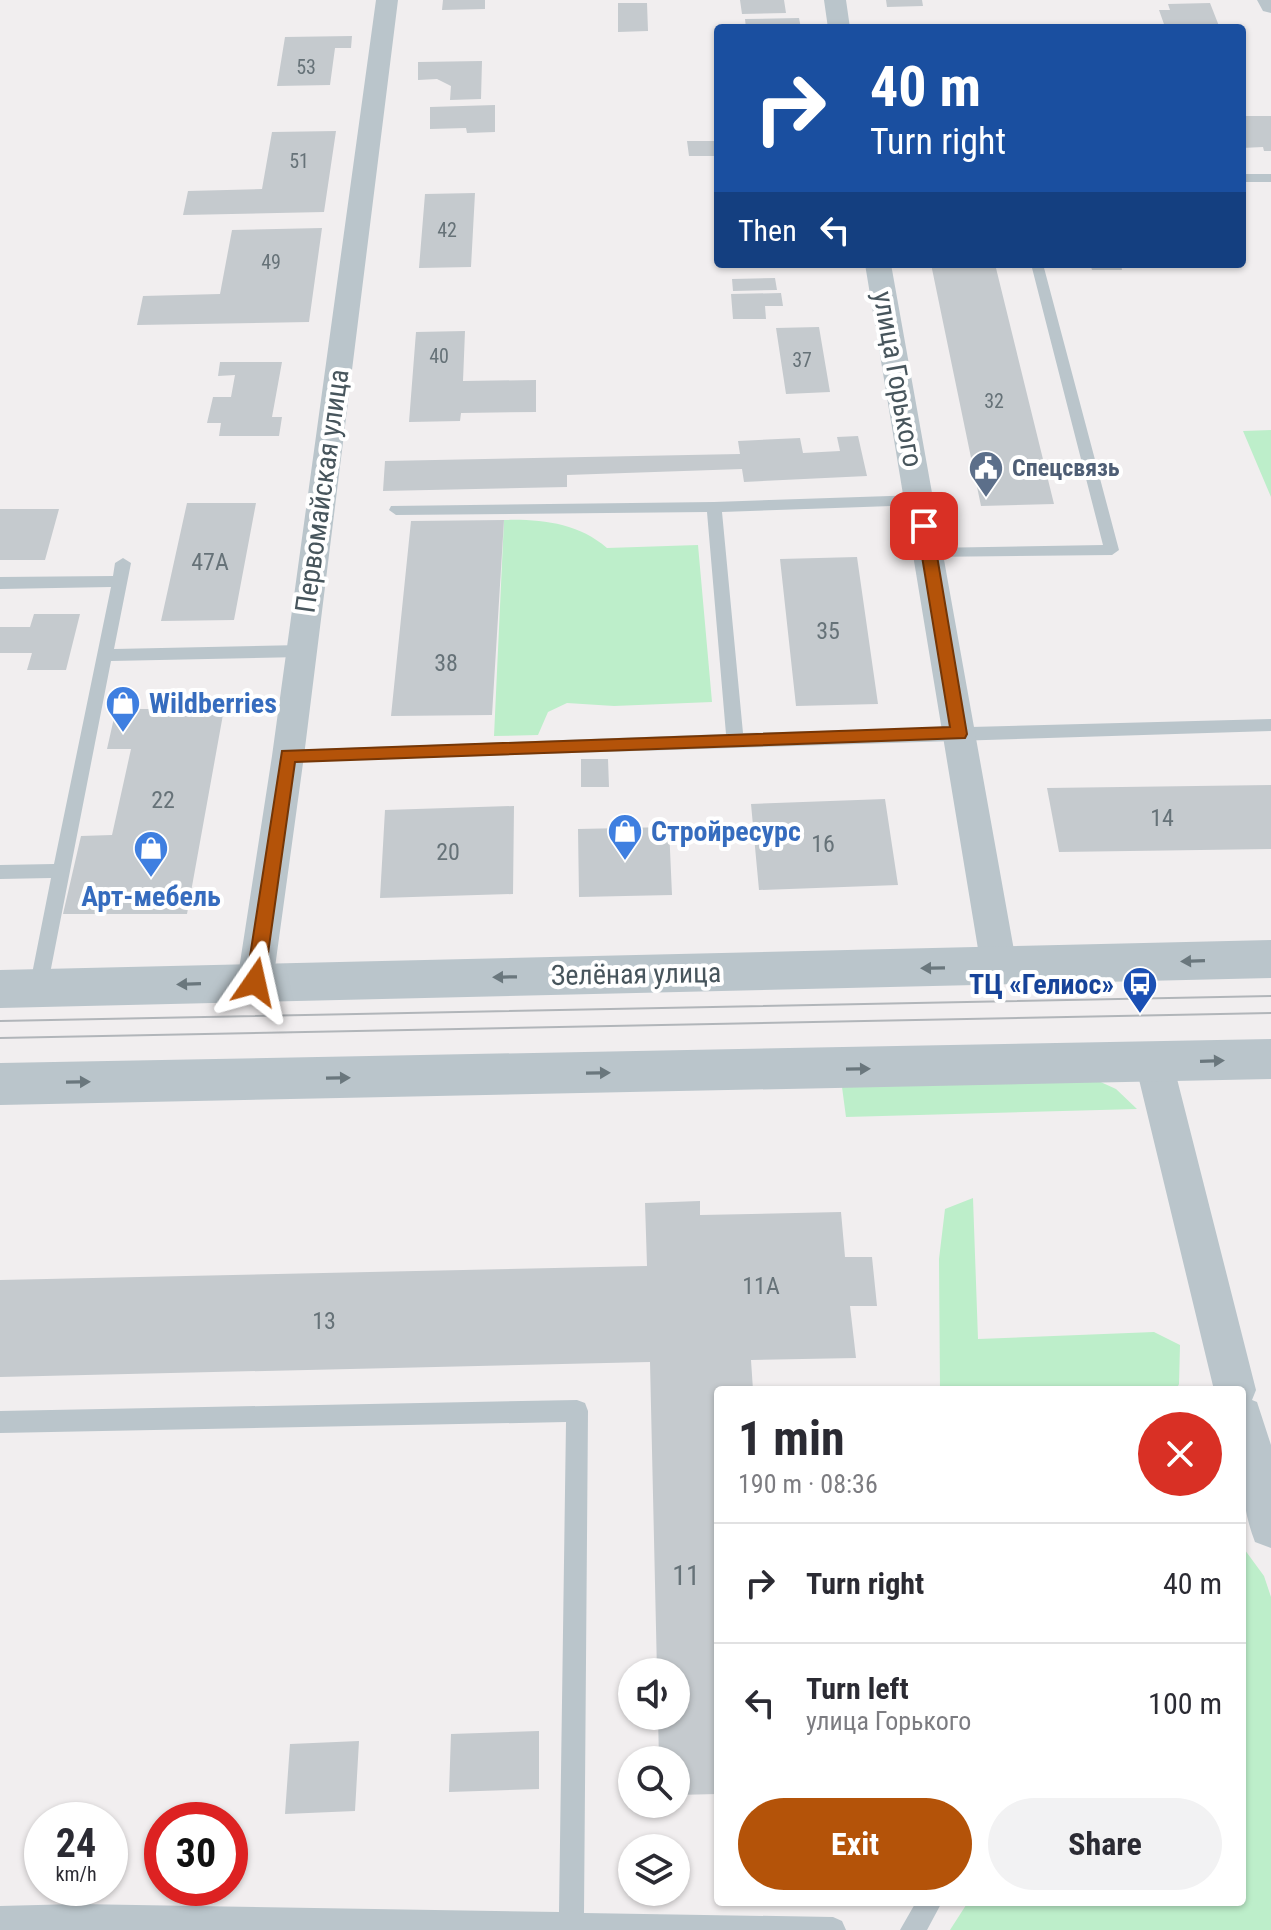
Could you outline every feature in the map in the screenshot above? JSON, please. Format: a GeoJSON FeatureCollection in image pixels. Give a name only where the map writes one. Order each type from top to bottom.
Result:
{"type":"FeatureCollection","features":[{"type":"Feature","properties":{"kind":"street","name":"Первомайская улица"},"geometry":{"type":"LineString","coordinates":[[255,982],[288,756],[387,0]]}},
{"type":"Feature","properties":{"kind":"street"},"geometry":{"type":"LineString","coordinates":[[835,0],[838,24]]}},
{"type":"Feature","properties":{"kind":"street"},"geometry":{"type":"LineString","coordinates":[[1268,0],[1271,6]]}},
{"type":"Feature","properties":{"kind":"street","name":"улица Горького"},"geometry":{"type":"LineString","coordinates":[[879,268],[999,967]]}},
{"type":"Feature","properties":{"kind":"street","name":"Зелёная улица"},"geometry":{"type":"LineString","coordinates":[[19,989],[1271,959]]}},
{"type":"Feature","properties":{"kind":"street"},"geometry":{"type":"LineString","coordinates":[[0,1084],[1271,1059]]}},
{"type":"Feature","properties":{"kind":"street"},"geometry":{"type":"LineString","coordinates":[[1154,1063],[1233,1386]]}},
{"type":"Feature","properties":{"kind":"street"},"geometry":{"type":"LineString","coordinates":[[1246,1436],[1271,1526]]}},
{"type":"Feature","properties":{"kind":"lane"},"geometry":{"type":"LineString","coordinates":[[1246,178],[1271,178]]}},
{"type":"Feature","properties":{"kind":"lane"},"geometry":{"type":"LineString","coordinates":[[929,553],[1112,550],[1038,268]]}},
{"type":"Feature","properties":{"kind":"lane"},"geometry":{"type":"LineString","coordinates":[[396,510],[714,507],[920,500]]}},
{"type":"Feature","properties":{"kind":"lane"},"geometry":{"type":"LineString","coordinates":[[714,507],[735,740]]}},
{"type":"Feature","properties":{"kind":"lane"},"geometry":{"type":"LineString","coordinates":[[19,989],[61,871],[123,563]]}},
{"type":"Feature","properties":{"kind":"lane"},"geometry":{"type":"LineString","coordinates":[[0,583],[120,581]]}},
{"type":"Feature","properties":{"kind":"lane"},"geometry":{"type":"LineString","coordinates":[[105,655],[301,651]]}},
{"type":"Feature","properties":{"kind":"lane"},"geometry":{"type":"LineString","coordinates":[[288,756],[1271,725]]}},
{"type":"Feature","properties":{"kind":"lane"},"geometry":{"type":"LineString","coordinates":[[0,872],[61,871]]}},
{"type":"Feature","properties":{"kind":"lane"},"geometry":{"type":"LineString","coordinates":[[0,1422],[577,1411],[571,1926]]}},
{"type":"Feature","properties":{"kind":"lane"},"geometry":{"type":"LineString","coordinates":[[913,1930],[928,1906]]}},
{"type":"Feature","properties":{"kind":"lane"},"geometry":{"type":"LineString","coordinates":[[0,1918],[75,1923],[833,1930]]}},
{"type":"Feature","properties":{"kind":"green space"},"geometry":{"type":"Polygon","coordinates":[[[1271,430],[1271,497],[1243,431],[1271,430]]]}},
{"type":"Feature","properties":{"kind":"green space"},"geometry":{"type":"Polygon","coordinates":[[[504,520],[558,524],[584,533],[607,548],[698,545],[712,702],[614,706],[567,703],[548,712],[538,735],[494,736],[504,520]]]}},
{"type":"Feature","properties":{"kind":"green space"},"geometry":{"type":"Polygon","coordinates":[[[1094,1079],[1116,1089],[1137,1109],[846,1117],[842,1087],[1094,1079]]]}},
{"type":"Feature","properties":{"kind":"green space"},"geometry":{"type":"Polygon","coordinates":[[[973,1198],[978,1339],[1154,1332],[1180,1345],[1178,1386],[940,1386],[939,1259],[945,1209],[973,1198]]]}},
{"type":"Feature","properties":{"kind":"green space"},"geometry":{"type":"Polygon","coordinates":[[[1246,1551],[1264,1576],[1271,1597],[1271,1930],[950,1930],[965,1906],[1246,1906],[1246,1551]]]}},
{"type":"Feature","properties":{"kind":"building"},"geometry":{"type":"Polygon","coordinates":[[[443,0],[485,0],[485,9],[442,10],[443,0]]]}},
{"type":"Feature","properties":{"kind":"building"},"geometry":{"type":"Polygon","coordinates":[[[740,0],[784,0],[786,13],[742,14],[740,0]]]}},
{"type":"Feature","properties":{"kind":"building"},"geometry":{"type":"Polygon","coordinates":[[[886,0],[922,0],[923,6],[887,7],[886,0]]]}},
{"type":"Feature","properties":{"kind":"building"},"geometry":{"type":"Polygon","coordinates":[[[618,3],[647,3],[648,31],[618,32],[618,3]]]}},
{"type":"Feature","properties":{"kind":"building"},"geometry":{"type":"Polygon","coordinates":[[[1210,3],[1218,24],[1164,24],[1159,10],[1170,10],[1168,4],[1210,3]]]}},
{"type":"Feature","properties":{"kind":"building"},"geometry":{"type":"Polygon","coordinates":[[[799,18],[800,24],[746,24],[745,19],[799,18]]]}},
{"type":"Feature","properties":{"kind":"building"},"geometry":{"type":"Polygon","coordinates":[[[352,36],[351,48],[335,48],[330,85],[277,86],[285,37],[352,36]]]}},
{"type":"Feature","properties":{"kind":"building"},"geometry":{"type":"Polygon","coordinates":[[[482,61],[481,99],[450,100],[451,86],[437,79],[418,80],[418,62],[482,61]]]}},
{"type":"Feature","properties":{"kind":"building"},"geometry":{"type":"Polygon","coordinates":[[[495,105],[495,132],[467,133],[466,128],[430,129],[430,107],[495,105]]]}},
{"type":"Feature","properties":{"kind":"building"},"geometry":{"type":"Polygon","coordinates":[[[1246,116],[1271,116],[1271,151],[1264,151],[1263,147],[1246,148],[1246,116]]]}},
{"type":"Feature","properties":{"kind":"building"},"geometry":{"type":"Polygon","coordinates":[[[336,131],[324,212],[183,215],[188,191],[262,189],[272,132],[336,131]]]}},
{"type":"Feature","properties":{"kind":"building"},"geometry":{"type":"Polygon","coordinates":[[[687,141],[714,141],[714,156],[689,156],[687,141]]]}},
{"type":"Feature","properties":{"kind":"building"},"geometry":{"type":"Polygon","coordinates":[[[475,193],[471,267],[419,268],[425,194],[475,193]]]}},
{"type":"Feature","properties":{"kind":"building"},"geometry":{"type":"Polygon","coordinates":[[[322,228],[309,322],[137,325],[143,296],[220,294],[232,230],[322,228]]]}},
{"type":"Feature","properties":{"kind":"building"},"geometry":{"type":"Polygon","coordinates":[[[932,268],[996,268],[1054,504],[981,506],[932,268]]]}},
{"type":"Feature","properties":{"kind":"building"},"geometry":{"type":"Polygon","coordinates":[[[1091,268],[1122,270],[1092,270],[1091,268]]]}},
{"type":"Feature","properties":{"kind":"building"},"geometry":{"type":"Polygon","coordinates":[[[775,278],[777,290],[733,291],[732,279],[775,278]]]}},
{"type":"Feature","properties":{"kind":"building"},"geometry":{"type":"Polygon","coordinates":[[[781,293],[783,306],[765,306],[766,319],[733,319],[731,294],[781,293]]]}},
{"type":"Feature","properties":{"kind":"building"},"geometry":{"type":"Polygon","coordinates":[[[819,327],[830,392],[786,394],[776,328],[819,327]]]}},
{"type":"Feature","properties":{"kind":"building"},"geometry":{"type":"Polygon","coordinates":[[[465,331],[463,381],[536,380],[536,412],[461,413],[460,421],[409,422],[416,332],[465,331]]]}},
{"type":"Feature","properties":{"kind":"building"},"geometry":{"type":"Polygon","coordinates":[[[220,362],[282,362],[272,417],[282,417],[279,436],[219,436],[221,423],[207,423],[213,397],[231,397],[235,375],[218,376],[220,362]]]}},
{"type":"Feature","properties":{"kind":"building"},"geometry":{"type":"Polygon","coordinates":[[[858,436],[867,476],[744,482],[742,469],[567,475],[567,487],[383,491],[385,461],[740,454],[738,441],[800,438],[803,453],[840,451],[837,437],[858,436]]]}},
{"type":"Feature","properties":{"kind":"building"},"geometry":{"type":"Polygon","coordinates":[[[187,503],[256,503],[234,620],[161,621],[187,503]]]}},
{"type":"Feature","properties":{"kind":"building"},"geometry":{"type":"Polygon","coordinates":[[[0,509],[59,509],[45,560],[0,560],[0,509]]]}},
{"type":"Feature","properties":{"kind":"building"},"geometry":{"type":"Polygon","coordinates":[[[504,520],[492,715],[391,716],[411,521],[504,520]]]}},
{"type":"Feature","properties":{"kind":"building"},"geometry":{"type":"Polygon","coordinates":[[[857,557],[878,704],[796,706],[780,559],[857,557]]]}},
{"type":"Feature","properties":{"kind":"building"},"geometry":{"type":"Polygon","coordinates":[[[34,614],[80,614],[66,670],[27,670],[32,653],[0,653],[0,627],[30,627],[34,614]]]}},
{"type":"Feature","properties":{"kind":"building"},"geometry":{"type":"Polygon","coordinates":[[[116,709],[224,709],[187,914],[63,914],[81,836],[112,835],[131,749],[107,749],[116,709]]]}},
{"type":"Feature","properties":{"kind":"building"},"geometry":{"type":"Polygon","coordinates":[[[581,759],[608,759],[609,787],[581,787],[581,759]]]}},
{"type":"Feature","properties":{"kind":"building"},"geometry":{"type":"Polygon","coordinates":[[[1271,785],[1271,849],[1059,852],[1047,788],[1271,785]]]}},
{"type":"Feature","properties":{"kind":"building"},"geometry":{"type":"Polygon","coordinates":[[[885,799],[898,885],[759,890],[751,804],[885,799]]]}},
{"type":"Feature","properties":{"kind":"building"},"geometry":{"type":"Polygon","coordinates":[[[514,806],[513,894],[380,898],[385,810],[514,806]]]}},
{"type":"Feature","properties":{"kind":"building","name":"Стройресурс"},"geometry":{"type":"Polygon","coordinates":[[[669,827],[672,895],[579,897],[578,829],[669,827]]]}},
{"type":"Feature","properties":{"kind":"building"},"geometry":{"type":"Polygon","coordinates":[[[700,1201],[700,1215],[841,1212],[845,1257],[872,1257],[877,1306],[850,1306],[856,1358],[751,1360],[753,1386],[714,1386],[714,1794],[690,1795],[690,1746],[659,1746],[658,1730],[690,1730],[690,1658],[657,1658],[650,1362],[0,1377],[0,1280],[647,1266],[645,1203],[700,1201]]]}},
{"type":"Feature","properties":{"kind":"building"},"geometry":{"type":"Polygon","coordinates":[[[539,1731],[539,1789],[449,1792],[451,1734],[539,1731]]]}},
{"type":"Feature","properties":{"kind":"building"},"geometry":{"type":"Polygon","coordinates":[[[359,1741],[355,1811],[285,1814],[290,1744],[359,1741]]]}},
{"type":"Feature","properties":{"kind":"tram line"},"geometry":{"type":"LineString","coordinates":[[0,1021],[1271,996]]}},
{"type":"Feature","properties":{"kind":"tram line"},"geometry":{"type":"LineString","coordinates":[[0,1038],[1271,1013]]}},
{"type":"Feature","properties":{"kind":"place","name":"Спецсвязь"},"geometry":{"type":"Point","coordinates":[986,499]}},
{"type":"Feature","properties":{"kind":"place","name":"Wildberries"},"geometry":{"type":"Point","coordinates":[123,734]}},
{"type":"Feature","properties":{"kind":"place","name":"Стройресурс"},"geometry":{"type":"Point","coordinates":[625,862]}},
{"type":"Feature","properties":{"kind":"place","name":"Арт-мебель"},"geometry":{"type":"Point","coordinates":[151,879]}},
{"type":"Feature","properties":{"kind":"place","name":"ТЦ «Гелиос»"},"geometry":{"type":"Point","coordinates":[1140,1015]}},
{"type":"Feature","properties":{"kind":"route"},"geometry":{"type":"LineString","coordinates":[[255,982],[288,756],[959,734],[924,526]]}}]}
